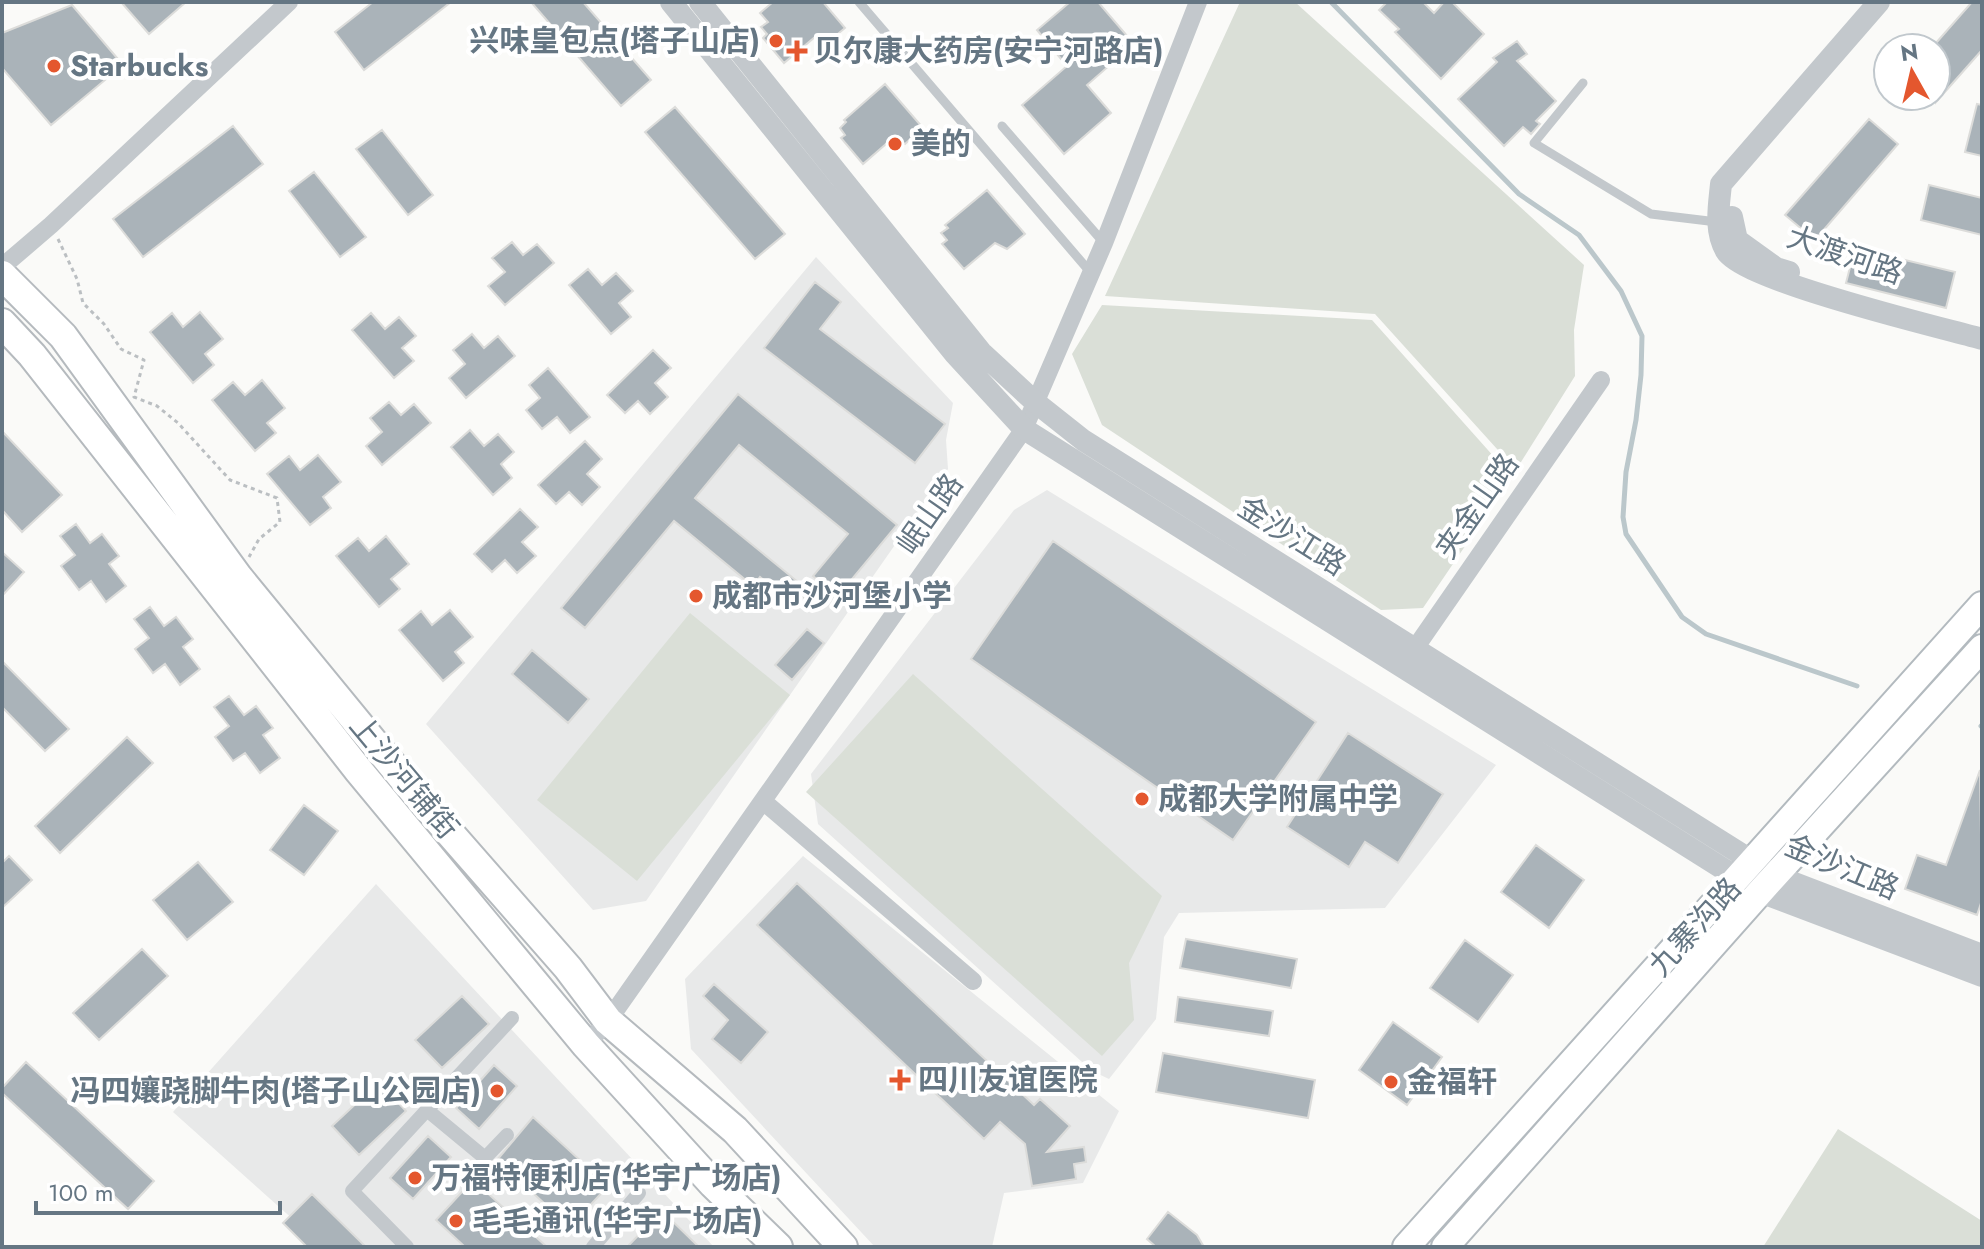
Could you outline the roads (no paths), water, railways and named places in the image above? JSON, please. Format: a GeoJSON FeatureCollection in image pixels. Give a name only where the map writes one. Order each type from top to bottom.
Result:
{"type":"FeatureCollection","features":[{"type":"Feature","properties":{"kind":"main road","name":"上沙河铺街"},"geometry":{"type":"LineString","coordinates":[[2,275],[63,336],[238,577],[420,799],[568,968],[608,1021],[735,1130],[843,1247]]}},
{"type":"Feature","properties":{"kind":"main road","name":"上沙河铺街"},"geometry":{"type":"LineString","coordinates":[[2,323],[32,355],[359,771],[586,1045],[713,1184],[778,1247]]}},
{"type":"Feature","properties":{"kind":"main road","name":"九寨沟路"},"geometry":{"type":"LineString","coordinates":[[1445,1247],[1982,605]]}},
{"type":"Feature","properties":{"kind":"main road","name":"九寨沟路"},"geometry":{"type":"LineString","coordinates":[[1406,1247],[1757,877],[1982,648]]}},
{"type":"Feature","properties":{"kind":"street"},"geometry":{"type":"LineString","coordinates":[[2,267],[289,2]]}},
{"type":"Feature","properties":{"kind":"street"},"geometry":{"type":"LineString","coordinates":[[671,2],[955,354],[1024,429],[1409,657]]}},
{"type":"Feature","properties":{"kind":"street","name":"金沙江路"},"geometry":{"type":"LineString","coordinates":[[700,2],[981,352],[1035,402],[1083,440],[1409,657],[1757,877],[1982,976]]}},
{"type":"Feature","properties":{"kind":"street","name":"岷山路"},"geometry":{"type":"LineString","coordinates":[[586,1045],[608,1021],[1024,429],[1104,243],[1198,2]]}},
{"type":"Feature","properties":{"kind":"street"},"geometry":{"type":"LineString","coordinates":[[1726,211],[1721,184],[1879,2]]}},
{"type":"Feature","properties":{"kind":"street"},"geometry":{"type":"LineString","coordinates":[[1726,211],[1897,2]]}},
{"type":"Feature","properties":{"kind":"street","name":"大渡河路"},"geometry":{"type":"LineString","coordinates":[[1726,211],[1726,252],[1754,271],[1794,286],[1982,339]]}},
{"type":"Feature","properties":{"kind":"street","name":"大渡河路"},"geometry":{"type":"LineString","coordinates":[[1726,211],[1737,240],[1776,268],[1982,328]]}},
{"type":"Feature","properties":{"kind":"street","name":"夹金山路"},"geometry":{"type":"LineString","coordinates":[[1409,657],[1601,380]]}},
{"type":"Feature","properties":{"kind":"street"},"geometry":{"type":"LineString","coordinates":[[763,801],[973,981]]}},
{"type":"Feature","properties":{"kind":"street","name":"金沙江路"},"geometry":{"type":"LineString","coordinates":[[1757,877],[1982,955]]}},
{"type":"Feature","properties":{"kind":"street"},"geometry":{"type":"LineString","coordinates":[[407,1247],[352,1191],[512,1018]]}},
{"type":"Feature","properties":{"kind":"street"},"geometry":{"type":"LineString","coordinates":[[427,1110],[485,1158],[507,1135]]}},
{"type":"Feature","properties":{"kind":"street"},"geometry":{"type":"LineString","coordinates":[[593,1247],[639,1193]]}},
{"type":"Feature","properties":{"kind":"lane"},"geometry":{"type":"LineString","coordinates":[[859,2],[1091,273]]}},
{"type":"Feature","properties":{"kind":"lane"},"geometry":{"type":"LineString","coordinates":[[1583,83],[1534,143],[1651,214],[1726,211]]}},
{"type":"Feature","properties":{"kind":"lane"},"geometry":{"type":"LineString","coordinates":[[1002,126],[1104,243]]}},
{"type":"Feature","properties":{"kind":"waterway"},"geometry":{"type":"LineString","coordinates":[[1331,2],[1519,194],[1579,235],[1621,291],[1642,336],[1636,420],[1626,472],[1623,517],[1626,534],[1682,617],[1706,634],[1857,686]]}},
{"type":"Feature","properties":{"kind":"place","name":"兴味皇包点(塔子山店)"},"geometry":{"type":"Point","coordinates":[776,41]}},
{"type":"Feature","properties":{"kind":"place","name":"贝尔康大药房(安宁河路店)"},"geometry":{"type":"Point","coordinates":[797,51]}},
{"type":"Feature","properties":{"kind":"place","name":"Starbucks"},"geometry":{"type":"Point","coordinates":[54,66]}},
{"type":"Feature","properties":{"kind":"place","name":"美的"},"geometry":{"type":"Point","coordinates":[895,144]}},
{"type":"Feature","properties":{"kind":"place","name":"成都市沙河堡小学"},"geometry":{"type":"Point","coordinates":[696,596]}},
{"type":"Feature","properties":{"kind":"place","name":"成都大学附属中学"},"geometry":{"type":"Point","coordinates":[1142,799]}},
{"type":"Feature","properties":{"kind":"place","name":"四川友谊医院"},"geometry":{"type":"Point","coordinates":[900,1080]}},
{"type":"Feature","properties":{"kind":"place","name":"金福轩"},"geometry":{"type":"Point","coordinates":[1391,1082]}},
{"type":"Feature","properties":{"kind":"place","name":"冯四孃跷脚牛肉(塔子山公园店)"},"geometry":{"type":"Point","coordinates":[497,1091]}},
{"type":"Feature","properties":{"kind":"place","name":"万福特便利店(华宇广场店)"},"geometry":{"type":"Point","coordinates":[415,1178]}},
{"type":"Feature","properties":{"kind":"place","name":"毛毛通讯(华宇广场店)"},"geometry":{"type":"Point","coordinates":[456,1221]}}]}
